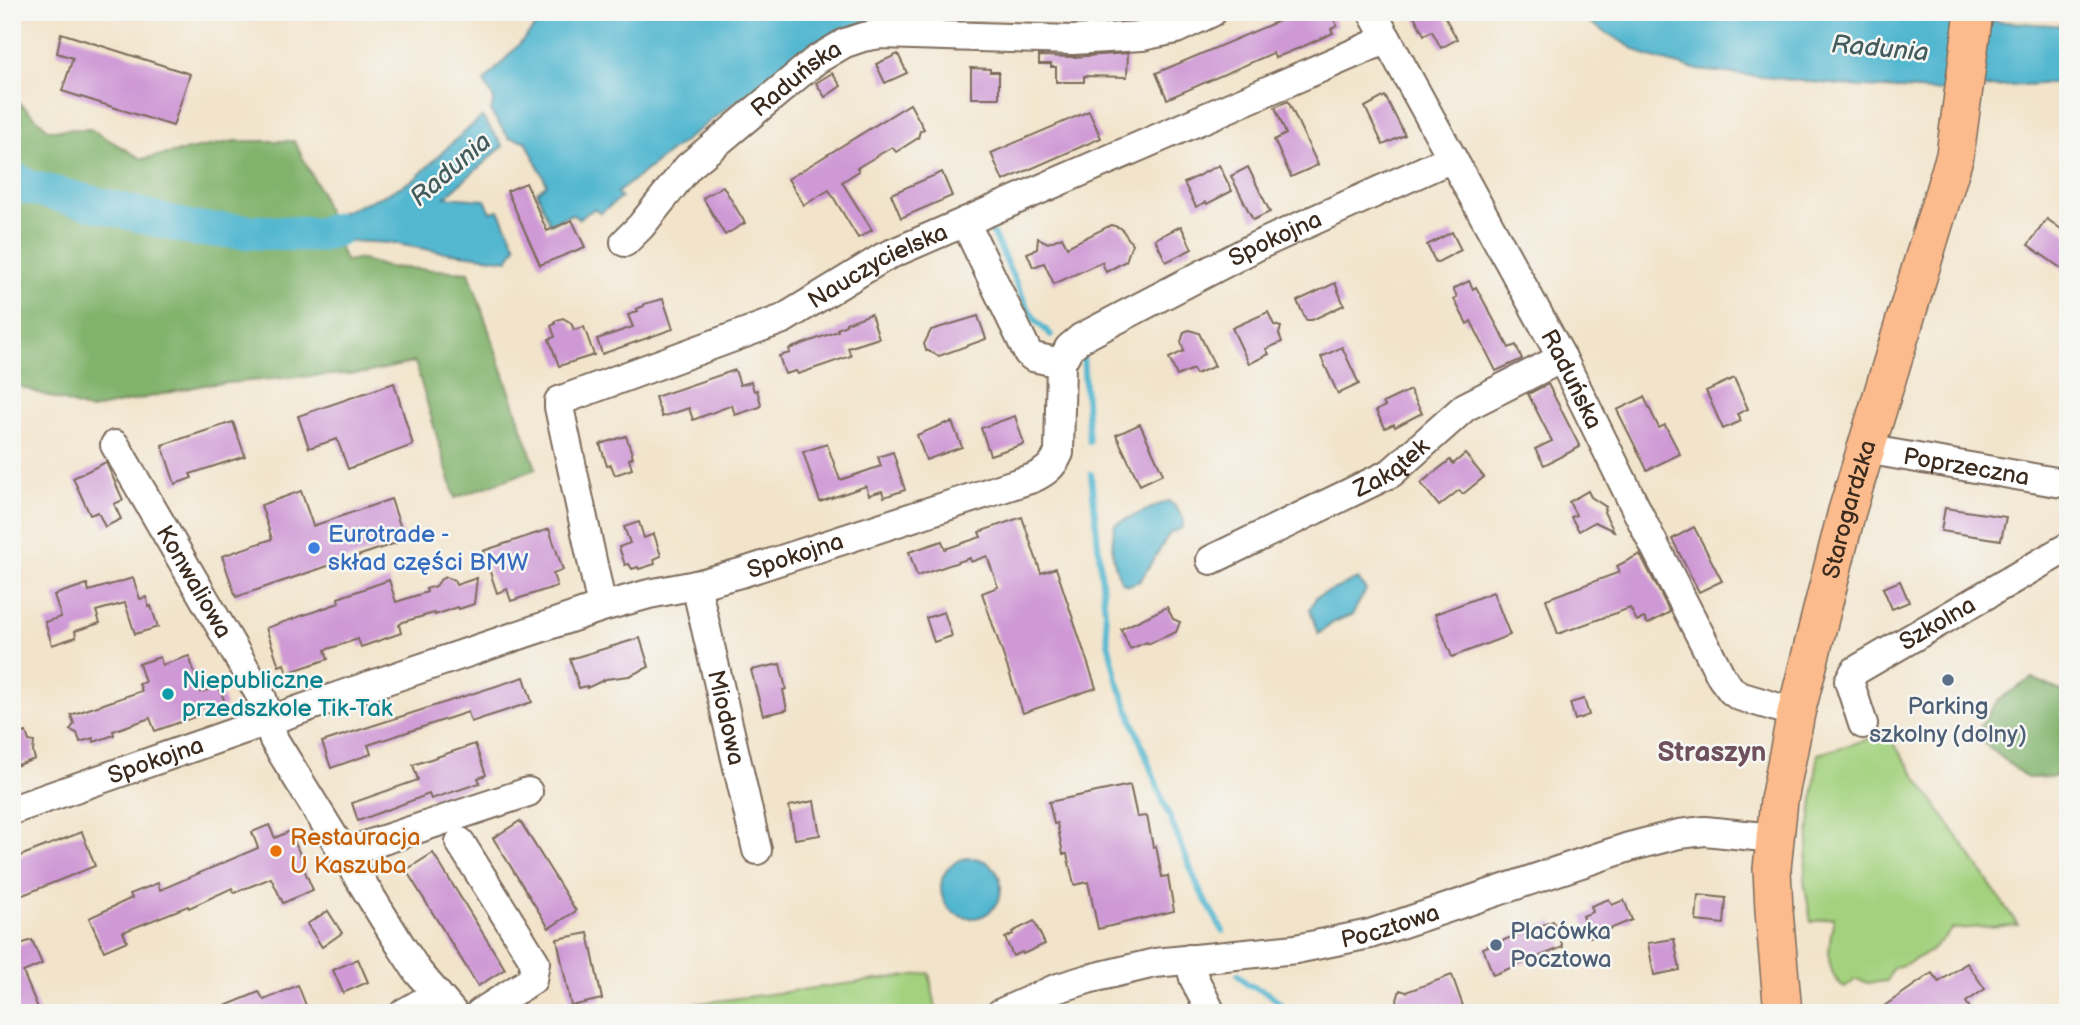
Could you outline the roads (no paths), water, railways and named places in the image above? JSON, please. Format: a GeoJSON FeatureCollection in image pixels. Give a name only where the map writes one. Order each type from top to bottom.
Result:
{"type":"FeatureCollection","features":[{"type":"Feature","properties":{"kind":"main road","name":"Starogardzka"},"geometry":{"type":"LineString","coordinates":[[1783,1013],[1772,869],[1779,800],[1796,713],[1847,511],[1955,155],[1974,12]]}},
{"type":"Feature","properties":{"kind":"street","name":"Raduńska"},"geometry":{"type":"LineString","coordinates":[[625,242],[681,176],[816,60],[845,43],[881,34],[1072,40],[1142,36],[1176,29],[1212,12]]}},
{"type":"Feature","properties":{"kind":"street","name":"Raduńska"},"geometry":{"type":"LineString","coordinates":[[1372,12],[1562,358],[1722,678],[1739,696],[1796,713]]}},
{"type":"Feature","properties":{"kind":"street","name":"Nauczycielska"},"geometry":{"type":"LineString","coordinates":[[602,607],[559,401],[783,319],[884,257],[1387,39]]}},
{"type":"Feature","properties":{"kind":"street","name":"Spokojna"},"geometry":{"type":"LineString","coordinates":[[12,810],[602,607],[758,568],[1045,472],[1054,464],[1059,453],[1061,363],[1069,348],[1081,338],[1259,245],[1452,158]]}},
{"type":"Feature","properties":{"kind":"street"},"geometry":{"type":"LineString","coordinates":[[965,222],[1028,353],[1033,357],[1061,363]]}},
{"type":"Feature","properties":{"kind":"street","name":"Zakątek"},"geometry":{"type":"LineString","coordinates":[[1212,561],[1391,473],[1465,407],[1562,358]]}},
{"type":"Feature","properties":{"kind":"street","name":"Konwaliowa"},"geometry":{"type":"LineString","coordinates":[[115,445],[262,698],[274,740],[401,946],[445,1003]]}},
{"type":"Feature","properties":{"kind":"street","name":"Poprzeczna"},"geometry":{"type":"LineString","coordinates":[[1865,449],[2068,484]]}},
{"type":"Feature","properties":{"kind":"street","name":"Szkolna"},"geometry":{"type":"LineString","coordinates":[[1863,724],[1849,681],[1854,671],[2068,547]]}},
{"type":"Feature","properties":{"kind":"street","name":"Miodowa"},"geometry":{"type":"LineString","coordinates":[[696,585],[757,850]]}},
{"type":"Feature","properties":{"kind":"street"},"geometry":{"type":"LineString","coordinates":[[345,856],[362,847],[528,792]]}},
{"type":"Feature","properties":{"kind":"street","name":"Pocztowa"},"geometry":{"type":"LineString","coordinates":[[1001,1013],[1055,989],[1155,963],[1296,948],[1370,934],[1678,829],[1774,838]]}},
{"type":"Feature","properties":{"kind":"street"},"geometry":{"type":"LineString","coordinates":[[460,842],[535,962],[532,981],[480,1013]]}},
{"type":"Feature","properties":{"kind":"street"},"geometry":{"type":"LineString","coordinates":[[1189,959],[1194,978],[1211,1013]]}},
{"type":"Feature","properties":{"kind":"street"},"geometry":{"type":"LineString","coordinates":[[404,1013],[445,1003]]}},
{"type":"Feature","properties":{"kind":"water"},"geometry":{"type":"Polygon","coordinates":[[[549,12],[1025,12],[970,20],[836,31],[728,107],[617,193],[621,198],[600,213],[594,209],[578,219],[572,214],[550,224],[537,192],[547,184],[526,141],[509,138],[491,112],[494,99],[484,82],[549,12]]]}},
{"type":"Feature","properties":{"kind":"water"},"geometry":{"type":"Polygon","coordinates":[[[1572,12],[1783,12],[2068,26],[2068,82],[1934,91],[1849,86],[1698,70],[1646,56],[1572,12]]]}},
{"type":"Feature","properties":{"kind":"water"},"geometry":{"type":"Polygon","coordinates":[[[482,117],[503,146],[445,197],[485,200],[491,212],[499,210],[516,246],[508,260],[391,243],[349,241],[318,244],[291,241],[292,224],[335,215],[387,194],[415,179],[482,117]]]}},
{"type":"Feature","properties":{"kind":"water"},"geometry":{"type":"Polygon","coordinates":[[[1168,501],[1184,520],[1182,528],[1170,533],[1140,581],[1129,585],[1122,583],[1113,554],[1115,524],[1168,501]]]}},
{"type":"Feature","properties":{"kind":"water"},"geometry":{"type":"Polygon","coordinates":[[[1358,579],[1366,590],[1352,615],[1334,622],[1318,634],[1310,610],[1316,597],[1358,579]]]}},
{"type":"Feature","properties":{"kind":"water"},"geometry":{"type":"Polygon","coordinates":[[[965,858],[977,858],[996,871],[1001,888],[999,900],[988,913],[977,918],[965,918],[946,905],[941,894],[941,882],[954,863],[965,858]]]}},
{"type":"Feature","properties":{"kind":"waterway","name":"Radunia"},"geometry":{"type":"LineString","coordinates":[[12,178],[28,187],[195,229],[318,235],[336,230]]}},
{"type":"Feature","properties":{"kind":"waterway"},"geometry":{"type":"LineString","coordinates":[[991,229],[1027,306],[1036,321],[1051,335]]}},
{"type":"Feature","properties":{"kind":"waterway"},"geometry":{"type":"LineString","coordinates":[[1083,356],[1089,442]]}},
{"type":"Feature","properties":{"kind":"waterway"},"geometry":{"type":"LineString","coordinates":[[1091,474],[1108,642],[1117,680],[1199,889],[1223,931]]}},
{"type":"Feature","properties":{"kind":"waterway"},"geometry":{"type":"LineString","coordinates":[[1238,974],[1247,984],[1270,994],[1290,1013]]}},
{"type":"Feature","properties":{"kind":"place","name":"Eurotrade - skład części BMW"},"geometry":{"type":"Point","coordinates":[314,548]}},
{"type":"Feature","properties":{"kind":"place","name":"Parking szkolny (dolny)"},"geometry":{"type":"Point","coordinates":[1948,680]}},
{"type":"Feature","properties":{"kind":"place","name":"Niepubliczne przedszkole Tik-Tak"},"geometry":{"type":"Point","coordinates":[168,694]}},
{"type":"Feature","properties":{"kind":"place","name":"Restauracja U Kaszuba"},"geometry":{"type":"Point","coordinates":[276,851]}},
{"type":"Feature","properties":{"kind":"place","name":"Placówka Pocztowa"},"geometry":{"type":"Point","coordinates":[1496,945]}},
{"type":"Feature","properties":{"kind":"district","name":"Straszyn"},"geometry":{"type":"Point","coordinates":[1712,752]}}]}
